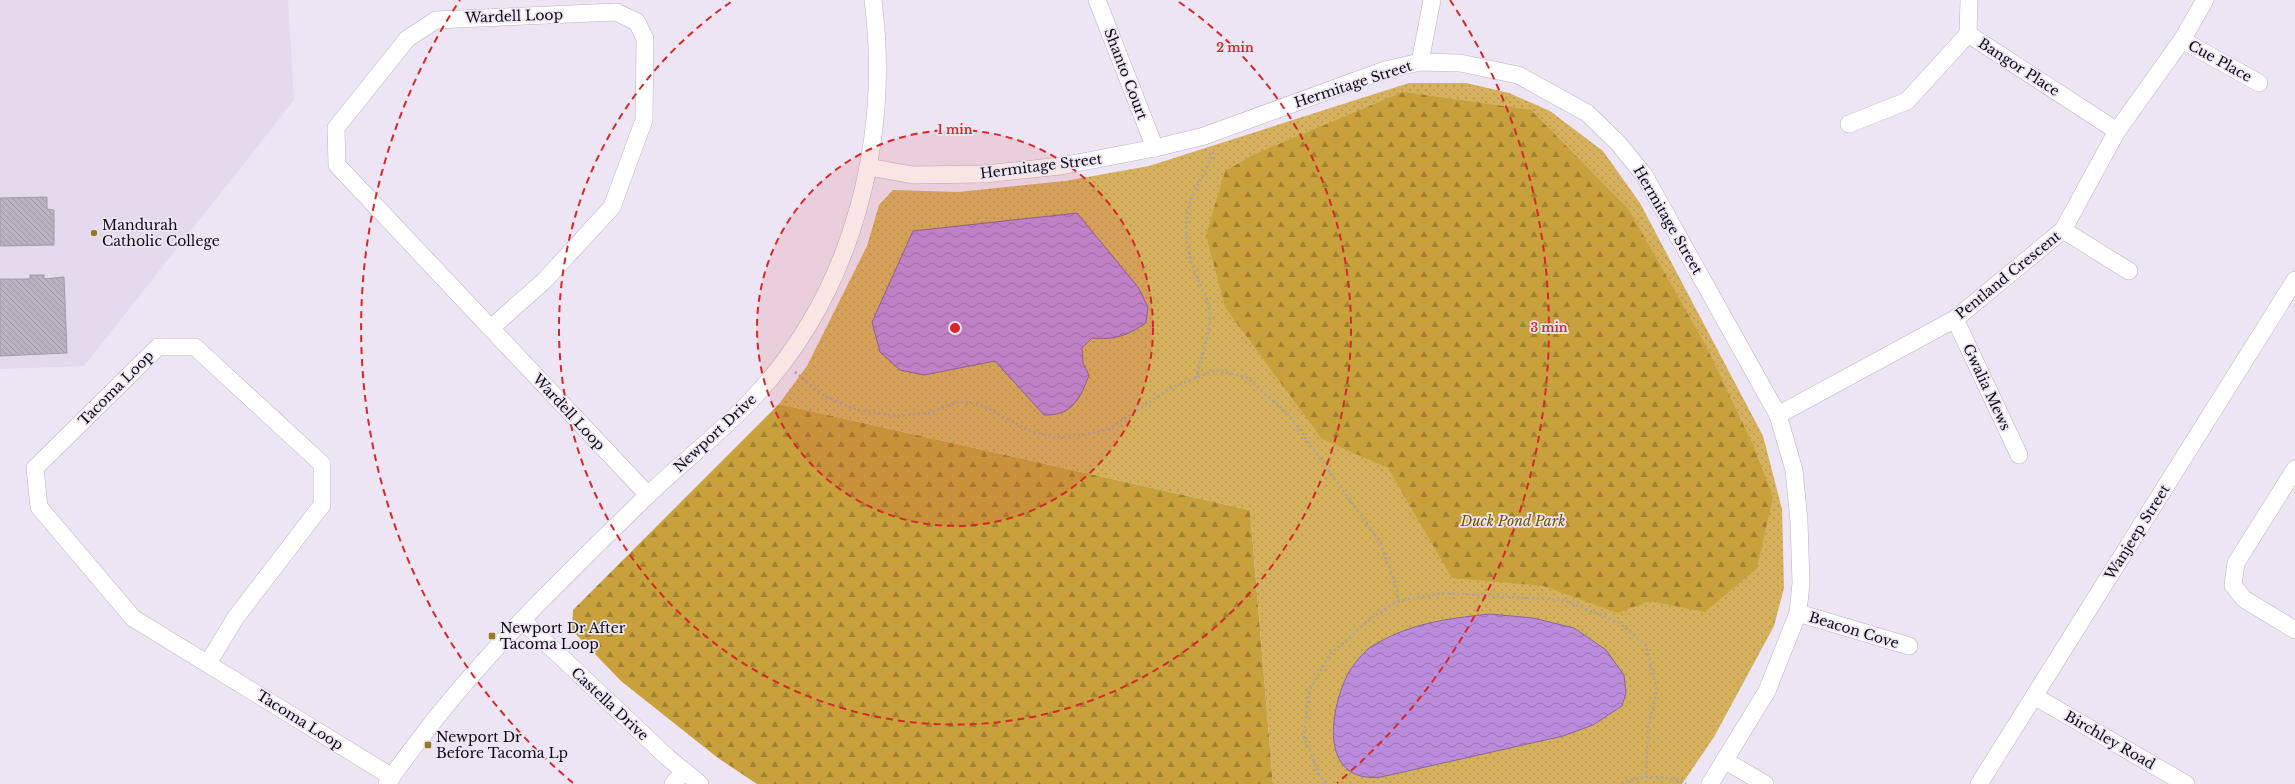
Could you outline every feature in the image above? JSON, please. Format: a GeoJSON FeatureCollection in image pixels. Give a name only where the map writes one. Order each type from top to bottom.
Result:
{"type":"FeatureCollection","features":[{"type":"Feature","properties":{"kind":"street","name":"Newport Drive"},"geometry":{"type":"LineString","coordinates":[[390,780],[463,684],[522,620],[648,495],[723,430],[758,394],[790,354],[821,301],[842,256],[868,167],[877,114],[878,90],[877,38],[873,0]]}},
{"type":"Feature","properties":{"kind":"street","name":"Shanto Court"},"geometry":{"type":"LineString","coordinates":[[1097,0],[1155,148]]}},
{"type":"Feature","properties":{"kind":"street"},"geometry":{"type":"LineString","coordinates":[[1420,62],[1432,0]]}},
{"type":"Feature","properties":{"kind":"street"},"geometry":{"type":"LineString","coordinates":[[1968,34],[1969,0]]}},
{"type":"Feature","properties":{"kind":"street","name":"Pentland Crescent"},"geometry":{"type":"LineString","coordinates":[[1778,415],[1955,319],[2063,230],[2118,131],[2182,40],[2205,0]]}},
{"type":"Feature","properties":{"kind":"street","name":"Wardell Loop"},"geometry":{"type":"LineString","coordinates":[[491,328],[544,281],[612,207],[644,120],[645,39],[637,22],[616,12],[436,20],[407,39],[336,128],[337,165],[648,495]]}},
{"type":"Feature","properties":{"kind":"street","name":"Bangor Place"},"geometry":{"type":"LineString","coordinates":[[1848,124],[1907,101],[1968,34],[2118,131]]}},
{"type":"Feature","properties":{"kind":"street","name":"Cue Place"},"geometry":{"type":"LineString","coordinates":[[2182,40],[2259,83]]}},
{"type":"Feature","properties":{"kind":"street","name":"Hermitage Street"},"geometry":{"type":"LineString","coordinates":[[868,167],[914,175],[957,176],[1061,166],[1155,148],[1204,136],[1385,70],[1420,62],[1460,63],[1518,76],[1587,113],[1618,143],[1644,174],[1778,415],[1794,470],[1799,521],[1801,583],[1798,613],[1767,691],[1710,784]]}},
{"type":"Feature","properties":{"kind":"street"},"geometry":{"type":"LineString","coordinates":[[2063,230],[2129,271]]}},
{"type":"Feature","properties":{"kind":"street","name":"Wanjeep Street"},"geometry":{"type":"LineString","coordinates":[[1979,784],[2295,280]]}},
{"type":"Feature","properties":{"kind":"street","name":"Gwalia Mews"},"geometry":{"type":"LineString","coordinates":[[1955,319],[2019,455]]}},
{"type":"Feature","properties":{"kind":"street","name":"Tacoma Loop"},"geometry":{"type":"LineString","coordinates":[[208,663],[236,618],[322,505],[322,464],[194,347],[158,347],[35,468],[39,507],[133,618],[208,663],[390,780]]}},
{"type":"Feature","properties":{"kind":"street"},"geometry":{"type":"LineString","coordinates":[[2295,469],[2236,563],[2233,584],[2244,599],[2295,630]]}},
{"type":"Feature","properties":{"kind":"street","name":"Beacon Cove"},"geometry":{"type":"LineString","coordinates":[[1798,613],[1909,646]]}},
{"type":"Feature","properties":{"kind":"street","name":"Castella Drive"},"geometry":{"type":"LineString","coordinates":[[522,620],[684,771],[700,784]]}},
{"type":"Feature","properties":{"kind":"street","name":"Birchley Road"},"geometry":{"type":"LineString","coordinates":[[2034,696],[2176,781]]}},
{"type":"Feature","properties":{"kind":"street"},"geometry":{"type":"LineString","coordinates":[[1724,760],[1765,784]]}},
{"type":"Feature","properties":{"kind":"street"},"geometry":{"type":"LineString","coordinates":[[673,784],[684,771]]}},
{"type":"Feature","properties":{"kind":"path"},"geometry":{"type":"LineString","coordinates":[[1196,378],[1210,317],[1206,292],[1192,264],[1187,238],[1188,214],[1194,190],[1208,168],[1213,153],[1208,145]]}},
{"type":"Feature","properties":{"kind":"path"},"geometry":{"type":"LineString","coordinates":[[792,369],[826,396],[857,410],[896,416],[929,413],[957,402],[980,404],[1030,431],[1055,437],[1084,435],[1109,429],[1169,389],[1215,370],[1246,377],[1289,415],[1380,542],[1396,586],[1398,601]]}},
{"type":"Feature","properties":{"kind":"path"},"geometry":{"type":"LineString","coordinates":[[1326,784],[1319,774],[1304,736],[1309,691],[1330,654],[1374,616],[1398,601],[1443,593],[1563,600],[1618,622],[1646,646],[1658,690],[1648,729],[1646,777]]}},
{"type":"Feature","properties":{"kind":"path"},"geometry":{"type":"LineString","coordinates":[[1622,784],[1646,777],[1680,780],[1686,784]]}},
{"type":"Feature","properties":{"kind":"shaded area","name":"Mandurah Catholic College"},"geometry":{"type":"Polygon","coordinates":[[[0,0],[288,0],[294,100],[84,366],[0,369],[0,0]]]}},
{"type":"Feature","properties":{"kind":"green space","name":"Duck Pond Park"},"geometry":{"type":"Polygon","coordinates":[[[1409,83],[1466,83],[1509,93],[1550,111],[1603,151],[1640,203],[1763,436],[1782,509],[1784,588],[1774,626],[1714,737],[1682,784],[1273,784],[1250,510],[779,404],[807,366],[867,246],[879,205],[893,190],[958,192],[1065,181],[1149,166],[1409,83]]]}},
{"type":"Feature","properties":{"kind":"green space"},"geometry":{"type":"Polygon","coordinates":[[[1403,92],[1531,110],[1629,210],[1706,346],[1753,445],[1773,497],[1757,568],[1705,612],[1649,601],[1618,613],[1543,586],[1452,578],[1388,468],[1322,439],[1225,307],[1206,235],[1225,171],[1255,154],[1403,92]]]}},
{"type":"Feature","properties":{"kind":"green space"},"geometry":{"type":"Polygon","coordinates":[[[779,404],[1250,510],[1273,784],[757,784],[718,758],[621,681],[572,630],[573,610],[779,404]]]}},
{"type":"Feature","properties":{"kind":"water"},"geometry":{"type":"Polygon","coordinates":[[[1077,213],[1138,287],[1148,307],[1146,323],[1126,334],[1114,338],[1092,338],[1082,348],[1083,363],[1089,375],[1082,392],[1074,404],[1068,409],[1062,413],[1054,415],[1044,415],[995,361],[924,375],[900,370],[880,352],[872,322],[913,231],[1077,213]]]}},
{"type":"Feature","properties":{"kind":"water"},"geometry":{"type":"Polygon","coordinates":[[[1490,614],[1533,618],[1574,628],[1606,650],[1624,675],[1626,693],[1622,706],[1593,725],[1563,736],[1381,777],[1360,776],[1346,768],[1338,756],[1334,740],[1334,722],[1342,687],[1349,672],[1364,653],[1385,639],[1410,628],[1449,619],[1490,614]]]}},
{"type":"Feature","properties":{"kind":"building"},"geometry":{"type":"Polygon","coordinates":[[[47,197],[47,209],[54,210],[54,245],[0,246],[0,198],[47,197]]]}},
{"type":"Feature","properties":{"kind":"building"},"geometry":{"type":"Polygon","coordinates":[[[30,275],[44,275],[44,279],[64,277],[67,353],[0,356],[0,279],[30,279],[30,275]]]}},
{"type":"Feature","properties":{"kind":"place","name":"Mandurah Catholic College"},"geometry":{"type":"Point","coordinates":[94,233]}},
{"type":"Feature","properties":{"kind":"place","name":"Newport Dr After Tacoma Loop"},"geometry":{"type":"Point","coordinates":[492,636]}},
{"type":"Feature","properties":{"kind":"place","name":"Newport Dr Before Tacoma Lp"},"geometry":{"type":"Point","coordinates":[428,745]}}]}
